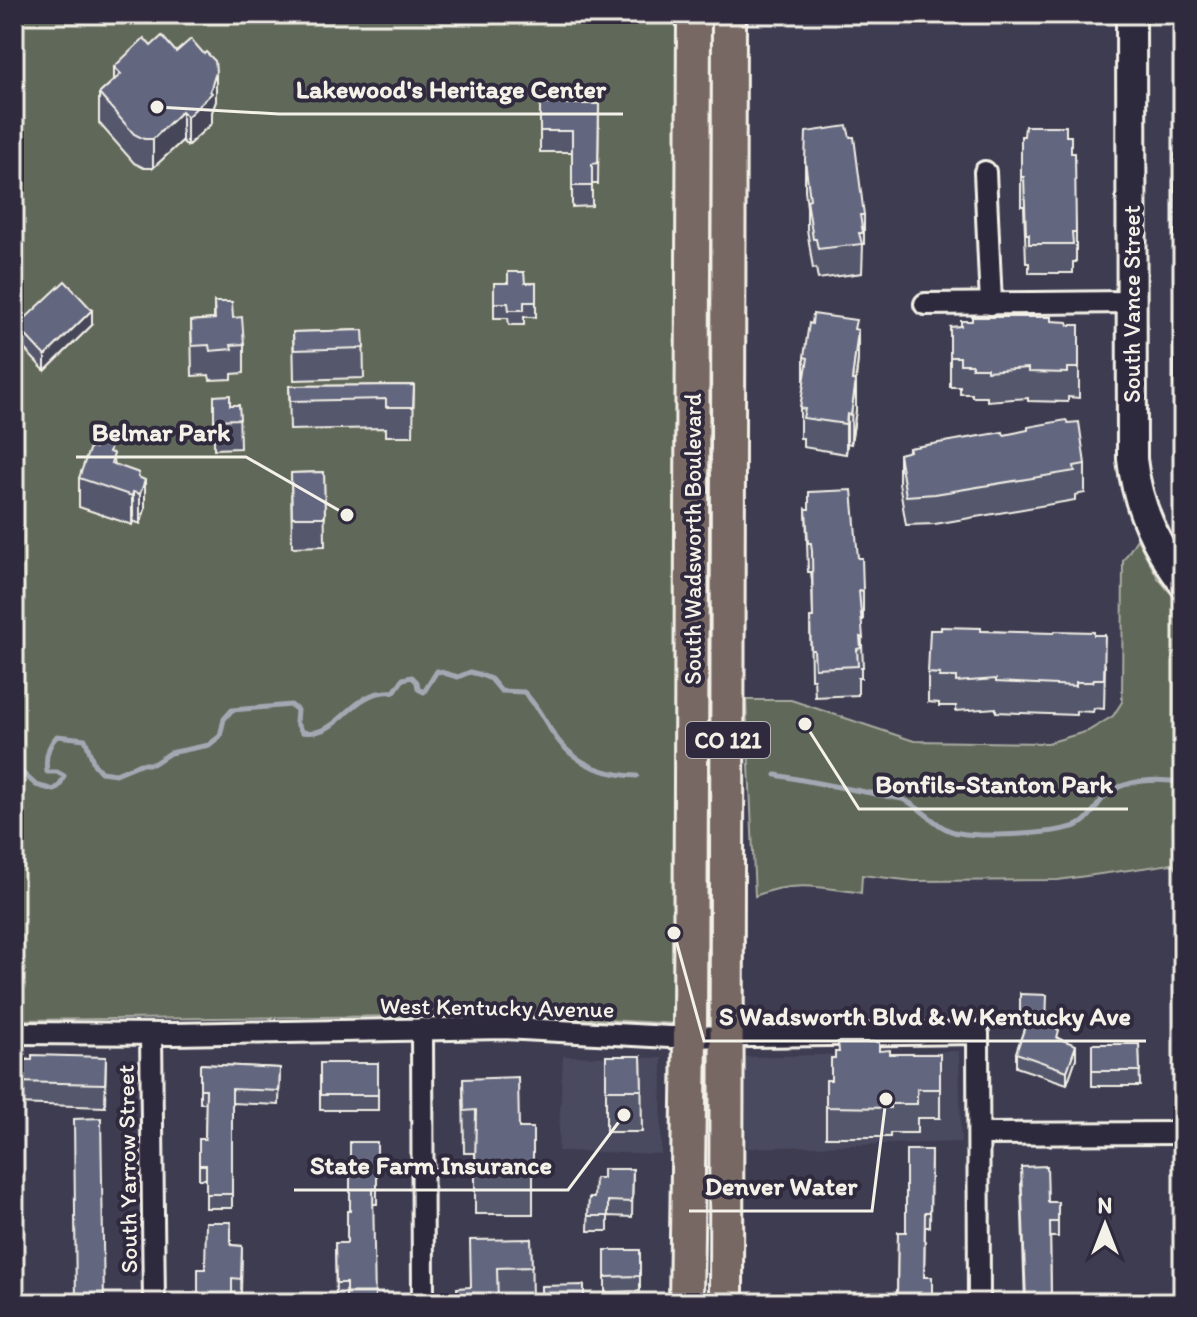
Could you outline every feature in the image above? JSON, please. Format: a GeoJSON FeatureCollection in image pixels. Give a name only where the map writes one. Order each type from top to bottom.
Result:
{"type":"FeatureCollection","features":[{"type":"Feature","properties":{"kind":"main road","name":"South Wadsworth Boulevard"},"geometry":{"type":"LineString","coordinates":[[686,1303],[694,14]]}},
{"type":"Feature","properties":{"kind":"main road","name":"South Wadsworth Boulevard"},"geometry":{"type":"LineString","coordinates":[[726,1303],[729,14]]}},
{"type":"Feature","properties":{"kind":"street","name":"South Vance Street"},"geometry":{"type":"LineString","coordinates":[[1131,14],[1133,475],[1153,535],[1183,582]]}},
{"type":"Feature","properties":{"kind":"street"},"geometry":{"type":"LineString","coordinates":[[985,172],[991,304]]}},
{"type":"Feature","properties":{"kind":"street"},"geometry":{"type":"LineString","coordinates":[[925,304],[1131,302]]}},
{"type":"Feature","properties":{"kind":"street","name":"West Kentucky Avenue"},"geometry":{"type":"LineString","coordinates":[[14,1033],[504,1028],[690,1037],[978,1033],[979,1134]]}},
{"type":"Feature","properties":{"kind":"street"},"geometry":{"type":"LineString","coordinates":[[422,1029],[423,1303]]}},
{"type":"Feature","properties":{"kind":"street","name":"South Yarrow Street"},"geometry":{"type":"LineString","coordinates":[[151,1034],[154,1303]]}},
{"type":"Feature","properties":{"kind":"street"},"geometry":{"type":"LineString","coordinates":[[979,1303],[979,1134],[1183,1133]]}},
{"type":"Feature","properties":{"kind":"shaded area"},"geometry":{"type":"Polygon","coordinates":[[[959,1051],[961,1142],[747,1148],[744,1057],[959,1051]]]}},
{"type":"Feature","properties":{"kind":"shaded area"},"geometry":{"type":"Polygon","coordinates":[[[563,1056],[662,1058],[661,1154],[558,1151],[563,1056]]]}},
{"type":"Feature","properties":{"kind":"green space"},"geometry":{"type":"Polygon","coordinates":[[[14,14],[681,14],[680,1024],[516,1015],[14,1020],[14,14]]]}},
{"type":"Feature","properties":{"kind":"green space"},"geometry":{"type":"Polygon","coordinates":[[[1137,539],[1158,578],[1183,608],[1183,875],[1171,864],[1058,880],[914,881],[862,875],[861,893],[795,886],[755,896],[746,700],[791,700],[914,741],[1048,743],[1088,731],[1113,716],[1122,702],[1123,561],[1137,539]]]}},
{"type":"Feature","properties":{"kind":"building"},"geometry":{"type":"Polygon","coordinates":[[[1177,33],[1183,33],[1183,50],[1177,50],[1177,33]]]}},
{"type":"Feature","properties":{"kind":"building"},"geometry":{"type":"Polygon","coordinates":[[[162,36],[176,52],[191,39],[215,61],[216,72],[212,93],[187,117],[182,111],[153,139],[144,139],[134,134],[99,94],[121,74],[114,67],[144,38],[151,46],[162,36]]]}},
{"type":"Feature","properties":{"kind":"building"},"geometry":{"type":"Polygon","coordinates":[[[540,104],[599,104],[598,163],[592,164],[592,186],[572,186],[572,131],[540,131],[540,104]]]}},
{"type":"Feature","properties":{"kind":"building"},"geometry":{"type":"Polygon","coordinates":[[[847,126],[850,137],[854,137],[864,215],[860,215],[862,244],[818,249],[816,239],[813,239],[807,200],[810,199],[805,160],[806,132],[847,126]]]}},
{"type":"Feature","properties":{"kind":"building"},"geometry":{"type":"Polygon","coordinates":[[[1025,126],[1066,126],[1066,136],[1071,136],[1071,153],[1075,153],[1076,232],[1072,232],[1073,244],[1029,244],[1024,177],[1021,177],[1021,136],[1024,136],[1025,126]]]}},
{"type":"Feature","properties":{"kind":"building"},"geometry":{"type":"Polygon","coordinates":[[[1175,154],[1183,154],[1183,252],[1174,252],[1175,154]]]}},
{"type":"Feature","properties":{"kind":"building"},"geometry":{"type":"Polygon","coordinates":[[[508,272],[524,272],[525,283],[536,283],[536,302],[524,302],[524,310],[509,310],[508,303],[494,303],[494,283],[508,283],[508,272]]]}},
{"type":"Feature","properties":{"kind":"building"},"geometry":{"type":"Polygon","coordinates":[[[65,281],[92,310],[45,356],[17,326],[65,281]]]}},
{"type":"Feature","properties":{"kind":"building"},"geometry":{"type":"Polygon","coordinates":[[[214,302],[232,302],[233,318],[242,317],[244,344],[231,345],[232,349],[210,351],[209,345],[192,346],[191,321],[215,319],[214,302]]]}},
{"type":"Feature","properties":{"kind":"building"},"geometry":{"type":"Polygon","coordinates":[[[1175,302],[1183,302],[1183,358],[1174,358],[1175,302]]]}},
{"type":"Feature","properties":{"kind":"building"},"geometry":{"type":"Polygon","coordinates":[[[813,314],[856,320],[854,329],[858,330],[852,380],[856,380],[851,415],[847,414],[846,424],[803,418],[805,409],[800,408],[808,358],[804,357],[813,314]]]}},
{"type":"Feature","properties":{"kind":"building"},"geometry":{"type":"Polygon","coordinates":[[[972,317],[1051,317],[1051,321],[1079,325],[1079,368],[1068,368],[1068,373],[1028,372],[1028,368],[987,371],[987,368],[972,368],[972,364],[960,364],[960,357],[950,357],[950,327],[961,326],[961,321],[972,321],[972,317]]]}},
{"type":"Feature","properties":{"kind":"building"},"geometry":{"type":"Polygon","coordinates":[[[363,330],[364,348],[294,350],[293,332],[363,330]]]}},
{"type":"Feature","properties":{"kind":"building"},"geometry":{"type":"Polygon","coordinates":[[[414,385],[413,407],[386,407],[386,399],[290,401],[289,386],[414,385]]]}},
{"type":"Feature","properties":{"kind":"building"},"geometry":{"type":"Polygon","coordinates":[[[230,395],[230,405],[239,405],[240,419],[214,420],[214,396],[230,395]]]}},
{"type":"Feature","properties":{"kind":"building"},"geometry":{"type":"Polygon","coordinates":[[[1066,420],[1068,423],[1079,422],[1085,464],[1074,466],[1075,471],[906,496],[899,454],[910,451],[909,448],[1003,432],[1004,435],[1066,420]]]}},
{"type":"Feature","properties":{"kind":"building"},"geometry":{"type":"Polygon","coordinates":[[[98,439],[112,444],[109,452],[114,454],[111,463],[139,473],[138,477],[145,480],[140,494],[133,492],[132,496],[79,478],[90,447],[95,448],[98,439]]]}},
{"type":"Feature","properties":{"kind":"building"},"geometry":{"type":"Polygon","coordinates":[[[324,472],[325,517],[292,517],[291,473],[324,472]]]}},
{"type":"Feature","properties":{"kind":"building"},"geometry":{"type":"Polygon","coordinates":[[[852,490],[858,558],[862,558],[863,591],[859,590],[863,638],[860,637],[861,648],[857,649],[858,666],[815,668],[810,617],[813,617],[812,551],[811,543],[808,543],[806,509],[809,509],[809,492],[852,490]]]}},
{"type":"Feature","properties":{"kind":"building"},"geometry":{"type":"Polygon","coordinates":[[[941,627],[981,628],[981,631],[1094,632],[1094,635],[1105,635],[1104,679],[1076,682],[1076,686],[996,682],[996,679],[956,682],[956,677],[939,677],[940,674],[928,673],[930,630],[941,630],[941,627]]]}},
{"type":"Feature","properties":{"kind":"building"},"geometry":{"type":"Polygon","coordinates":[[[1020,994],[1047,995],[1046,1025],[1059,1030],[1057,1038],[1076,1045],[1067,1071],[1016,1053],[1030,1012],[1020,1012],[1020,994]]]}},
{"type":"Feature","properties":{"kind":"building"},"geometry":{"type":"Polygon","coordinates":[[[1179,1037],[1183,1037],[1183,1064],[1179,1064],[1179,1037]]]}},
{"type":"Feature","properties":{"kind":"building"},"geometry":{"type":"Polygon","coordinates":[[[838,1042],[879,1042],[879,1051],[890,1050],[890,1054],[940,1054],[940,1089],[917,1089],[917,1104],[890,1104],[890,1108],[826,1107],[826,1080],[831,1080],[831,1058],[839,1052],[838,1042]]]}},
{"type":"Feature","properties":{"kind":"building"},"geometry":{"type":"Polygon","coordinates":[[[1092,1044],[1139,1044],[1140,1071],[1092,1071],[1092,1044]]]}},
{"type":"Feature","properties":{"kind":"building"},"geometry":{"type":"Polygon","coordinates":[[[32,1055],[106,1057],[105,1084],[14,1082],[14,1060],[32,1060],[32,1055]]]}},
{"type":"Feature","properties":{"kind":"building"},"geometry":{"type":"Polygon","coordinates":[[[606,1056],[641,1056],[642,1090],[606,1090],[606,1056]]]}},
{"type":"Feature","properties":{"kind":"building"},"geometry":{"type":"Polygon","coordinates":[[[320,1063],[378,1063],[378,1095],[320,1095],[320,1063]]]}},
{"type":"Feature","properties":{"kind":"building"},"geometry":{"type":"Polygon","coordinates":[[[200,1064],[280,1068],[279,1091],[232,1089],[232,1194],[206,1194],[206,1165],[199,1165],[199,1139],[205,1139],[206,1089],[200,1089],[200,1064]]]}},
{"type":"Feature","properties":{"kind":"building"},"geometry":{"type":"Polygon","coordinates":[[[518,1077],[519,1128],[533,1128],[533,1172],[475,1171],[476,1110],[464,1111],[463,1079],[518,1077]]]}},
{"type":"Feature","properties":{"kind":"building"},"geometry":{"type":"Polygon","coordinates":[[[101,1118],[104,1303],[76,1303],[74,1119],[101,1118]]]}},
{"type":"Feature","properties":{"kind":"building"},"geometry":{"type":"Polygon","coordinates":[[[350,1142],[377,1142],[377,1189],[373,1189],[375,1303],[346,1303],[346,1283],[336,1283],[335,1243],[347,1243],[350,1142]]]}},
{"type":"Feature","properties":{"kind":"building"},"geometry":{"type":"Polygon","coordinates":[[[906,1150],[931,1150],[930,1212],[925,1212],[924,1277],[932,1277],[932,1303],[905,1303],[905,1298],[897,1298],[898,1232],[906,1232],[906,1150]]]}},
{"type":"Feature","properties":{"kind":"building"},"geometry":{"type":"Polygon","coordinates":[[[1047,1166],[1048,1202],[1058,1202],[1058,1222],[1050,1222],[1051,1301],[1026,1301],[1021,1167],[1047,1166]]]}},
{"type":"Feature","properties":{"kind":"building"},"geometry":{"type":"Polygon","coordinates":[[[603,1169],[633,1169],[632,1202],[608,1201],[608,1216],[588,1216],[589,1198],[594,1198],[595,1178],[603,1178],[603,1169]]]}},
{"type":"Feature","properties":{"kind":"building"},"geometry":{"type":"Polygon","coordinates":[[[206,1222],[231,1222],[231,1245],[242,1246],[241,1279],[232,1278],[230,1303],[198,1303],[198,1269],[205,1269],[206,1222]]]}},
{"type":"Feature","properties":{"kind":"building"},"geometry":{"type":"Polygon","coordinates":[[[531,1239],[532,1267],[497,1268],[498,1303],[457,1303],[457,1288],[471,1287],[470,1240],[531,1239]]]}},
{"type":"Feature","properties":{"kind":"building"},"geometry":{"type":"Polygon","coordinates":[[[605,1250],[640,1250],[640,1276],[605,1277],[605,1250]]]}},
{"type":"Feature","properties":{"kind":"building"},"geometry":{"type":"Polygon","coordinates":[[[584,1285],[584,1303],[541,1303],[541,1286],[584,1285]]]}},
{"type":"Feature","properties":{"kind":"waterway"},"geometry":{"type":"LineString","coordinates":[[14,765],[36,785],[54,790],[64,776],[47,772],[46,762],[49,748],[57,736],[85,739],[94,764],[101,772],[116,774],[140,764],[153,764],[170,753],[209,745],[220,736],[224,719],[232,710],[291,705],[297,710],[296,722],[302,732],[316,732],[327,728],[366,698],[394,692],[403,679],[412,677],[418,689],[424,692],[437,671],[458,677],[470,672],[491,679],[501,691],[524,692],[557,738],[578,759],[606,772],[637,776]]}},
{"type":"Feature","properties":{"kind":"waterway"},"geometry":{"type":"LineString","coordinates":[[776,775],[902,799],[951,831],[986,835],[1072,827],[1086,820],[1106,795],[1122,786],[1153,780],[1183,783]]}},
{"type":"Feature","properties":{"kind":"place","name":"Lakewood's Heritage Center"},"geometry":{"type":"Point","coordinates":[157,107]}},
{"type":"Feature","properties":{"kind":"place","name":"Belmar Park"},"geometry":{"type":"Point","coordinates":[347,515]}},
{"type":"Feature","properties":{"kind":"place","name":"Bonfils-Stanton Park"},"geometry":{"type":"Point","coordinates":[805,724]}},
{"type":"Feature","properties":{"kind":"place","name":"S Wadsworth Blvd & W Kentucky Ave"},"geometry":{"type":"Point","coordinates":[674,933]}},
{"type":"Feature","properties":{"kind":"place","name":"Denver Water"},"geometry":{"type":"Point","coordinates":[886,1099]}},
{"type":"Feature","properties":{"kind":"place","name":"State Farm Insurance"},"geometry":{"type":"Point","coordinates":[624,1115]}}]}
